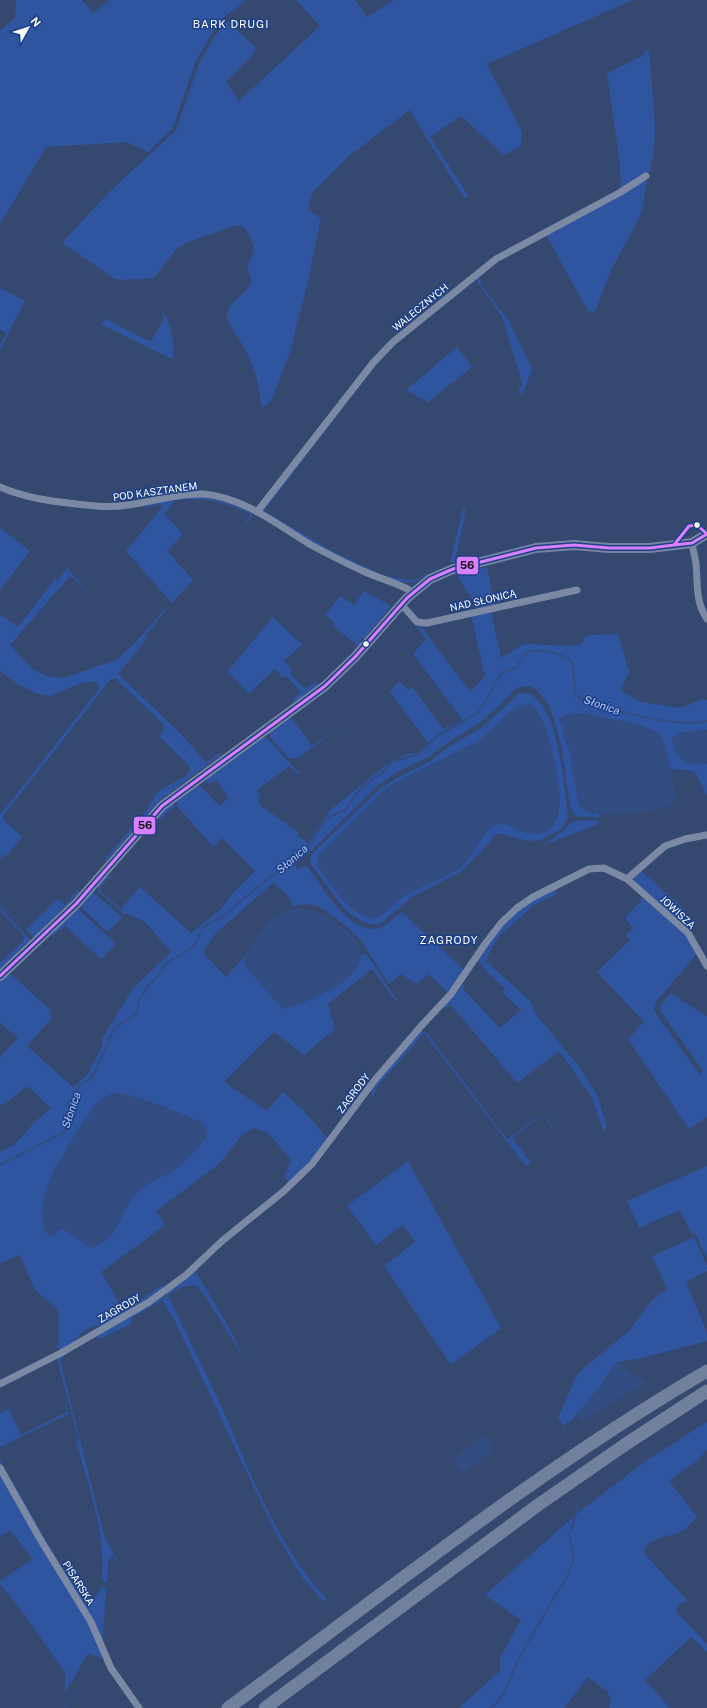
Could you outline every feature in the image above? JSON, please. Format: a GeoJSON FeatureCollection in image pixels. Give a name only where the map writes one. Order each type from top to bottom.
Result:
{"type":"FeatureCollection","features":[{"type":"Feature","properties":{"kind":"highway"},"geometry":{"type":"LineString","coordinates":[[228,1708],[527,1488],[617,1426],[707,1371]]}},
{"type":"Feature","properties":{"kind":"highway"},"geometry":{"type":"LineString","coordinates":[[265,1708],[538,1505],[626,1444],[707,1391]]}},
{"type":"Feature","properties":{"kind":"street","name":"WALECZNYCH"},"geometry":{"type":"LineString","coordinates":[[257,512],[373,363],[393,342],[502,254],[584,212],[646,176]]}},
{"type":"Feature","properties":{"kind":"street","name":"POD KASZTANEM"},"geometry":{"type":"LineString","coordinates":[[0,487],[21,496],[104,507],[128,505],[185,495],[203,494],[232,501],[257,512],[327,553],[378,578],[405,587],[412,592]]}},
{"type":"Feature","properties":{"kind":"street"},"geometry":{"type":"LineString","coordinates":[[0,976],[76,904],[162,806],[325,686],[361,651],[412,592],[430,579],[444,572],[536,548],[574,545],[609,548],[650,548],[692,543],[707,534]]}},
{"type":"Feature","properties":{"kind":"street"},"geometry":{"type":"LineString","coordinates":[[692,543],[696,564],[698,596],[701,608],[707,619]]}},
{"type":"Feature","properties":{"kind":"street","name":"NAD SŁONICĄ"},"geometry":{"type":"LineString","coordinates":[[401,604],[417,622],[428,623],[577,590]]}},
{"type":"Feature","properties":{"kind":"street"},"geometry":{"type":"LineString","coordinates":[[627,879],[666,846],[707,835]]}},
{"type":"Feature","properties":{"kind":"street","name":"ZAGRODY"},"geometry":{"type":"LineString","coordinates":[[0,1384],[61,1353],[149,1302],[186,1275],[222,1241],[284,1191],[316,1158],[374,1081],[451,994],[493,932],[517,908],[533,897],[589,869],[604,868],[627,879]]}},
{"type":"Feature","properties":{"kind":"street","name":"JOWISZA"},"geometry":{"type":"LineString","coordinates":[[627,879],[688,932],[707,966]]}},
{"type":"Feature","properties":{"kind":"street","name":"PISARSKA"},"geometry":{"type":"LineString","coordinates":[[0,1468],[40,1539],[91,1622],[111,1668],[139,1708]]}},
{"type":"Feature","properties":{"kind":"shaded area"},"geometry":{"type":"Polygon","coordinates":[[[16,0],[82,0],[93,13],[110,0],[246,0],[223,18],[209,38],[195,63],[173,128],[148,152],[126,142],[46,147],[0,224],[0,30],[15,18],[16,0]]]}},
{"type":"Feature","properties":{"kind":"shaded area"},"geometry":{"type":"Polygon","coordinates":[[[296,0],[355,0],[367,17],[393,0],[633,0],[487,64],[522,132],[521,146],[504,155],[461,116],[430,137],[468,195],[465,199],[410,110],[349,156],[312,193],[308,209],[321,219],[307,285],[289,355],[271,401],[261,408],[259,387],[253,366],[227,316],[230,307],[251,283],[248,267],[253,253],[253,247],[245,228],[237,225],[188,242],[176,249],[154,278],[123,280],[115,279],[62,243],[107,194],[176,130],[199,64],[212,40],[227,21],[256,48],[254,53],[226,82],[239,101],[320,26],[296,0]]]}},
{"type":"Feature","properties":{"kind":"shaded area"},"geometry":{"type":"Polygon","coordinates":[[[648,50],[655,119],[654,150],[652,161],[650,171],[621,190],[620,163],[607,73],[644,55],[643,52],[648,50]]]}},
{"type":"Feature","properties":{"kind":"shaded area"},"geometry":{"type":"Polygon","coordinates":[[[644,180],[647,184],[641,213],[611,270],[595,312],[588,311],[546,235],[504,257],[479,276],[482,286],[509,321],[532,369],[523,394],[521,395],[518,388],[523,386],[502,316],[478,283],[476,277],[504,256],[644,180]]]}},
{"type":"Feature","properties":{"kind":"shaded area"},"geometry":{"type":"Polygon","coordinates":[[[0,288],[25,301],[0,350],[0,344],[6,333],[0,329],[0,288]]]}},
{"type":"Feature","properties":{"kind":"shaded area"},"geometry":{"type":"Polygon","coordinates":[[[162,312],[168,320],[172,334],[172,359],[102,325],[105,319],[151,341],[164,319],[162,312]]]}},
{"type":"Feature","properties":{"kind":"shaded area"},"geometry":{"type":"Polygon","coordinates":[[[457,347],[472,367],[428,402],[406,390],[457,347]]]}},
{"type":"Feature","properties":{"kind":"shaded area"},"geometry":{"type":"Polygon","coordinates":[[[343,406],[264,511],[336,553],[383,575],[412,581],[429,573],[413,583],[401,581],[400,583],[382,577],[347,561],[262,513],[262,510],[343,406]]]}},
{"type":"Feature","properties":{"kind":"shaded area"},"geometry":{"type":"Polygon","coordinates":[[[201,497],[233,505],[252,513],[252,516],[247,522],[245,522],[251,514],[232,506],[214,501],[196,499],[175,500],[164,514],[183,534],[167,551],[193,580],[172,603],[126,551],[163,506],[160,504],[146,507],[148,504],[182,498],[201,497]]]}},
{"type":"Feature","properties":{"kind":"shaded area"},"geometry":{"type":"Polygon","coordinates":[[[463,509],[466,510],[455,560],[478,555],[450,563],[463,509]]]}},
{"type":"Feature","properties":{"kind":"shaded area"},"geometry":{"type":"Polygon","coordinates":[[[0,528],[30,551],[0,590],[0,528]]]}},
{"type":"Feature","properties":{"kind":"shaded area"},"geometry":{"type":"Polygon","coordinates":[[[487,567],[495,604],[478,608],[456,574],[487,567]]]}},
{"type":"Feature","properties":{"kind":"shaded area"},"geometry":{"type":"Polygon","coordinates":[[[67,568],[91,594],[72,577],[69,577],[10,645],[31,668],[46,676],[63,678],[116,660],[134,644],[166,608],[145,636],[147,639],[118,674],[177,730],[206,762],[222,752],[222,754],[160,800],[106,861],[104,860],[146,811],[156,794],[162,789],[186,776],[189,772],[189,766],[159,736],[164,730],[164,725],[115,678],[110,680],[3,816],[3,819],[22,837],[6,856],[4,855],[0,859],[0,815],[100,688],[95,681],[81,683],[50,696],[35,693],[16,683],[0,671],[0,614],[18,627],[55,579],[58,581],[67,568]]]}},
{"type":"Feature","properties":{"kind":"shaded area"},"geometry":{"type":"Polygon","coordinates":[[[364,591],[391,606],[364,639],[363,638],[360,641],[361,643],[358,646],[332,625],[334,622],[325,615],[340,596],[354,605],[364,591]]]}},
{"type":"Feature","properties":{"kind":"shaded area"},"geometry":{"type":"Polygon","coordinates":[[[404,611],[419,628],[420,627],[418,624],[434,624],[422,628],[470,692],[485,676],[471,616],[491,612],[501,658],[524,644],[571,646],[582,644],[584,638],[591,635],[618,634],[629,672],[620,690],[641,702],[680,708],[701,700],[707,700],[707,730],[680,733],[672,739],[672,743],[686,764],[707,764],[707,795],[694,771],[671,769],[662,737],[643,726],[581,713],[571,714],[560,723],[563,726],[563,733],[571,755],[578,803],[592,813],[599,813],[599,817],[582,817],[575,815],[570,806],[562,748],[551,710],[547,702],[536,689],[528,686],[515,689],[498,707],[478,724],[441,747],[429,757],[399,771],[377,786],[314,848],[294,865],[298,869],[303,866],[308,867],[338,908],[358,925],[368,928],[379,928],[402,912],[465,971],[449,992],[447,992],[429,974],[416,984],[401,974],[389,984],[360,939],[341,922],[318,906],[307,904],[292,906],[290,898],[273,883],[215,934],[203,952],[226,977],[244,957],[244,962],[247,968],[284,1009],[346,979],[357,968],[361,955],[367,955],[397,1000],[395,1000],[372,969],[328,1004],[335,1029],[304,1055],[274,1032],[224,1082],[267,1111],[283,1092],[299,1107],[300,1106],[327,1138],[309,1162],[288,1183],[285,1176],[291,1160],[267,1132],[254,1128],[243,1134],[219,1164],[156,1211],[165,1225],[101,1272],[124,1311],[162,1285],[163,1287],[158,1292],[103,1326],[95,1325],[81,1333],[76,1341],[60,1350],[55,1346],[59,1345],[59,1314],[56,1308],[35,1290],[20,1255],[0,1263],[0,1152],[16,1143],[34,1123],[51,1108],[27,1086],[6,1103],[0,1105],[0,1057],[18,1038],[0,1023],[0,982],[8,974],[12,975],[51,1011],[50,1016],[52,1018],[27,1046],[73,1087],[87,1075],[103,1044],[102,1039],[133,988],[171,952],[145,922],[126,913],[125,915],[98,891],[97,888],[105,876],[112,876],[110,879],[108,878],[100,888],[100,891],[121,909],[140,887],[191,933],[219,911],[234,892],[255,871],[222,838],[213,847],[176,805],[159,820],[158,814],[171,803],[175,805],[178,803],[176,799],[199,784],[219,806],[229,798],[216,780],[209,784],[206,782],[206,779],[263,737],[268,739],[299,773],[299,776],[290,766],[258,789],[260,805],[298,832],[297,835],[308,843],[330,810],[390,762],[407,754],[418,753],[428,743],[390,692],[397,683],[401,682],[408,690],[412,687],[443,729],[463,721],[413,654],[426,639],[404,611]],[[121,1093],[112,1094],[103,1098],[95,1106],[72,1140],[56,1168],[56,1232],[61,1229],[67,1230],[72,1235],[101,1244],[112,1233],[127,1206],[136,1194],[148,1184],[170,1172],[162,1106],[121,1093]]]}},
{"type":"Feature","properties":{"kind":"shaded area"},"geometry":{"type":"Polygon","coordinates":[[[273,617],[302,645],[284,661],[292,670],[289,672],[303,687],[308,688],[316,682],[318,685],[294,703],[292,700],[299,694],[299,690],[286,676],[283,678],[275,669],[249,693],[227,672],[273,617]]]}},
{"type":"Feature","properties":{"kind":"shaded area"},"geometry":{"type":"Polygon","coordinates":[[[520,693],[533,696],[543,706],[551,723],[561,764],[568,816],[565,824],[560,830],[538,841],[522,840],[500,833],[495,835],[480,853],[460,872],[412,897],[384,921],[377,925],[363,922],[345,910],[311,864],[310,860],[312,854],[381,788],[431,761],[445,749],[481,728],[520,693]],[[511,711],[493,730],[480,740],[393,784],[380,794],[319,856],[383,914],[408,893],[445,877],[463,865],[486,832],[495,825],[509,825],[523,832],[532,834],[548,830],[556,819],[559,803],[558,783],[549,741],[538,712],[511,711]]]}},
{"type":"Feature","properties":{"kind":"shaded area"},"geometry":{"type":"Polygon","coordinates":[[[528,704],[537,711],[543,721],[553,752],[558,789],[558,805],[556,819],[550,828],[542,833],[534,834],[520,831],[502,823],[496,824],[487,831],[468,860],[452,873],[411,891],[377,918],[359,914],[335,891],[318,866],[317,861],[319,856],[380,794],[393,784],[480,740],[509,714],[521,706],[528,704]]]}},
{"type":"Feature","properties":{"kind":"shaded area"},"geometry":{"type":"Polygon","coordinates":[[[581,713],[643,726],[660,733],[671,769],[676,800],[675,802],[656,810],[642,813],[612,815],[587,811],[580,807],[571,765],[571,755],[563,733],[563,726],[559,719],[564,715],[581,713]]]}},
{"type":"Feature","properties":{"kind":"shaded area"},"geometry":{"type":"Polygon","coordinates":[[[289,717],[293,720],[312,746],[341,727],[298,758],[289,758],[270,737],[269,732],[289,717]]]}},
{"type":"Feature","properties":{"kind":"shaded area"},"geometry":{"type":"Polygon","coordinates":[[[707,730],[707,764],[688,764],[681,760],[675,751],[672,739],[680,733],[707,730]]]}},
{"type":"Feature","properties":{"kind":"shaded area"},"geometry":{"type":"Polygon","coordinates":[[[598,820],[598,824],[553,842],[542,844],[554,838],[574,821],[598,820]]]}},
{"type":"Feature","properties":{"kind":"shaded area"},"geometry":{"type":"Polygon","coordinates":[[[641,871],[684,909],[675,919],[634,881],[635,877],[641,871]]]}},
{"type":"Feature","properties":{"kind":"shaded area"},"geometry":{"type":"Polygon","coordinates":[[[78,890],[80,892],[34,937],[0,904],[26,929],[58,899],[65,905],[78,890]]]}},
{"type":"Feature","properties":{"kind":"shaded area"},"geometry":{"type":"Polygon","coordinates":[[[554,890],[557,894],[534,905],[499,936],[486,961],[530,1001],[535,1013],[580,1068],[598,1097],[607,1128],[603,1130],[592,1097],[559,1051],[517,1083],[450,1004],[446,1008],[444,1006],[463,985],[465,985],[463,989],[500,1028],[521,1010],[502,992],[505,989],[485,970],[478,960],[498,930],[527,903],[554,890]]]}},
{"type":"Feature","properties":{"kind":"shaded area"},"geometry":{"type":"Polygon","coordinates":[[[93,892],[122,917],[109,931],[105,930],[81,907],[81,905],[93,892]]]}},
{"type":"Feature","properties":{"kind":"shaded area"},"geometry":{"type":"Polygon","coordinates":[[[643,898],[683,931],[696,952],[695,956],[655,1003],[654,1011],[699,1074],[703,1071],[661,1012],[660,1007],[670,993],[707,1016],[707,1117],[689,1129],[628,1039],[644,1022],[597,972],[630,940],[626,935],[633,928],[625,918],[643,898]]]}},
{"type":"Feature","properties":{"kind":"shaded area"},"geometry":{"type":"Polygon","coordinates":[[[0,908],[30,940],[0,969],[0,963],[24,940],[24,936],[0,911],[0,908]]]}},
{"type":"Feature","properties":{"kind":"shaded area"},"geometry":{"type":"Polygon","coordinates":[[[76,909],[79,910],[116,944],[101,959],[65,926],[52,937],[52,933],[76,909]]]}},
{"type":"Feature","properties":{"kind":"shaded area"},"geometry":{"type":"Polygon","coordinates":[[[295,909],[309,910],[321,914],[337,923],[356,941],[359,946],[361,958],[356,968],[347,978],[335,987],[321,995],[284,1009],[247,968],[244,962],[244,957],[259,934],[271,920],[286,911],[295,909]]]}},
{"type":"Feature","properties":{"kind":"shaded area"},"geometry":{"type":"Polygon","coordinates":[[[420,1031],[425,1032],[430,1037],[509,1140],[538,1116],[540,1116],[513,1137],[531,1163],[526,1166],[424,1033],[376,1088],[373,1098],[371,1090],[420,1031]]]}},
{"type":"Feature","properties":{"kind":"shaded area"},"geometry":{"type":"Polygon","coordinates":[[[121,1093],[162,1106],[202,1122],[206,1127],[207,1137],[180,1165],[170,1173],[148,1184],[136,1194],[114,1232],[101,1244],[91,1248],[72,1234],[61,1229],[52,1237],[49,1236],[45,1232],[43,1225],[43,1203],[55,1168],[91,1110],[97,1103],[107,1096],[121,1093]]]}},
{"type":"Feature","properties":{"kind":"shaded area"},"geometry":{"type":"Polygon","coordinates":[[[543,1116],[552,1126],[551,1127],[543,1116]]]}},
{"type":"Feature","properties":{"kind":"shaded area"},"geometry":{"type":"Polygon","coordinates":[[[408,1161],[501,1328],[451,1365],[384,1266],[415,1242],[403,1225],[376,1245],[347,1206],[408,1161]]]}},
{"type":"Feature","properties":{"kind":"shaded area"},"geometry":{"type":"Polygon","coordinates":[[[707,1166],[707,1258],[695,1233],[692,1234],[680,1210],[639,1228],[627,1201],[707,1166]]]}},
{"type":"Feature","properties":{"kind":"shaded area"},"geometry":{"type":"Polygon","coordinates":[[[694,1237],[707,1266],[707,1271],[686,1282],[707,1333],[707,1341],[642,1358],[619,1362],[612,1368],[598,1389],[576,1416],[564,1426],[558,1418],[579,1372],[630,1330],[652,1300],[667,1289],[652,1256],[694,1237]]]}},
{"type":"Feature","properties":{"kind":"shaded area"},"geometry":{"type":"Polygon","coordinates":[[[197,1268],[199,1269],[196,1272],[228,1326],[247,1363],[207,1299],[197,1286],[182,1288],[168,1295],[267,1508],[294,1557],[327,1599],[324,1602],[301,1576],[273,1528],[175,1321],[162,1300],[132,1318],[131,1324],[99,1339],[97,1335],[161,1296],[165,1298],[167,1297],[166,1293],[197,1268]]]}},
{"type":"Feature","properties":{"kind":"shaded area"},"geometry":{"type":"Polygon","coordinates":[[[60,1356],[64,1357],[60,1360],[104,1535],[120,1567],[113,1556],[111,1556],[108,1562],[107,1583],[102,1581],[103,1563],[99,1528],[91,1493],[76,1442],[79,1441],[57,1359],[60,1356]]]}},
{"type":"Feature","properties":{"kind":"shaded area"},"geometry":{"type":"Polygon","coordinates":[[[619,1362],[646,1383],[582,1421],[576,1416],[598,1389],[612,1368],[619,1362]]]}},
{"type":"Feature","properties":{"kind":"shaded area"},"geometry":{"type":"Polygon","coordinates":[[[64,1397],[69,1414],[0,1447],[0,1413],[9,1409],[21,1435],[67,1412],[64,1397]]]}},
{"type":"Feature","properties":{"kind":"shaded area"},"geometry":{"type":"Polygon","coordinates":[[[707,1422],[707,1450],[698,1460],[669,1481],[697,1517],[680,1532],[658,1538],[653,1541],[646,1548],[644,1553],[687,1600],[677,1607],[676,1612],[707,1644],[707,1652],[691,1637],[645,1680],[670,1708],[609,1708],[611,1702],[608,1692],[588,1677],[564,1708],[459,1708],[500,1671],[500,1657],[521,1620],[485,1595],[579,1512],[647,1460],[707,1422]]]}},
{"type":"Feature","properties":{"kind":"shaded area"},"geometry":{"type":"Polygon","coordinates":[[[480,1437],[485,1437],[492,1447],[491,1452],[466,1472],[463,1472],[453,1460],[480,1437]]]}},
{"type":"Feature","properties":{"kind":"shaded area"},"geometry":{"type":"Polygon","coordinates":[[[0,1460],[49,1546],[87,1606],[93,1601],[102,1586],[104,1587],[106,1592],[102,1645],[0,1465],[0,1460]]]}},
{"type":"Feature","properties":{"kind":"shaded area"},"geometry":{"type":"Polygon","coordinates":[[[0,1472],[90,1625],[103,1659],[88,1653],[65,1693],[65,1672],[23,1613],[0,1584],[0,1581],[33,1559],[10,1530],[0,1537],[0,1472]]]}},
{"type":"Feature","properties":{"kind":"waterway","name":"Słonica"},"geometry":{"type":"LineString","coordinates":[[0,1165],[63,1133],[69,1122],[75,1093],[79,1086],[92,1078],[115,1027],[136,1014],[139,1000],[148,986],[158,976],[166,963],[191,949],[196,943],[204,926],[223,917],[244,898],[307,848],[327,818],[345,810],[361,788],[383,772],[391,762],[419,754],[438,735],[478,712],[486,701],[498,678],[503,672],[516,668],[525,654],[531,651],[552,652],[570,660],[573,668],[576,696],[603,707],[660,720],[695,723],[707,721]]}},
{"type":"Feature","properties":{"kind":"waterway"},"geometry":{"type":"LineString","coordinates":[[490,1708],[504,1693],[524,1650],[569,1573],[574,1558],[569,1535],[577,1511],[576,1498]]}},
{"type":"Feature","properties":{"kind":"waterway"},"geometry":{"type":"LineString","coordinates":[[64,1708],[77,1686]]}},
{"type":"Feature","properties":{"kind":"transit line","name":"56"},"geometry":{"type":"LineString","coordinates":[[697,525],[707,534],[692,543],[674,545],[689,526],[697,525]]}},
{"type":"Feature","properties":{"kind":"transit line","name":"56"},"geometry":{"type":"LineString","coordinates":[[0,976],[76,904],[162,806],[325,686],[355,657],[407,598],[430,579],[453,569],[536,548],[574,545],[609,548],[650,548],[674,545]]}},
{"type":"Feature","properties":{"kind":"district","name":"BARK DRUGI"},"geometry":{"type":"Point","coordinates":[231,24]}},
{"type":"Feature","properties":{"kind":"district","name":"ZAGRODY"},"geometry":{"type":"Point","coordinates":[449,940]}}]}
